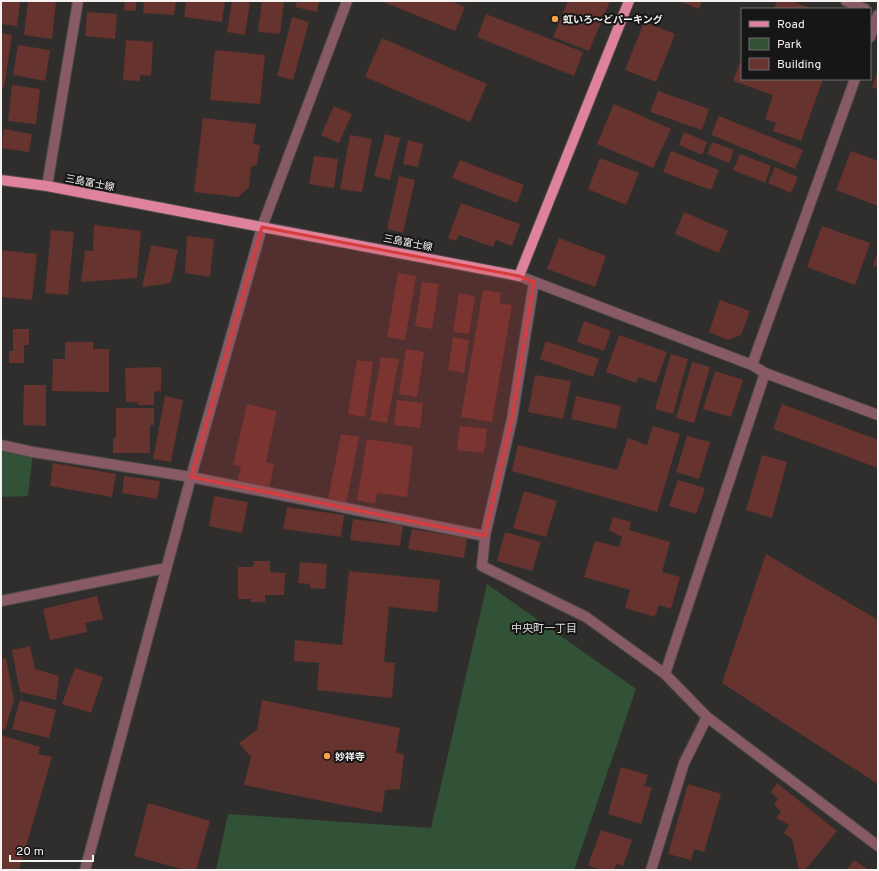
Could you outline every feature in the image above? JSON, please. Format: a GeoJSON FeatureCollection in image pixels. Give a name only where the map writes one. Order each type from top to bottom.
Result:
{"type":"FeatureCollection","features":[{"type":"Feature","properties":{"kind":"main road"},"geometry":{"type":"LineString","coordinates":[[519,276],[629,1]]}},
{"type":"Feature","properties":{"kind":"main road","name":"三島富士線"},"geometry":{"type":"LineString","coordinates":[[1,180],[47,186],[519,276]]}},
{"type":"Feature","properties":{"kind":"street"},"geometry":{"type":"LineString","coordinates":[[47,186],[78,1]]}},
{"type":"Feature","properties":{"kind":"street"},"geometry":{"type":"LineString","coordinates":[[85,870],[191,477],[262,226],[347,1]]}},
{"type":"Feature","properties":{"kind":"street"},"geometry":{"type":"LineString","coordinates":[[846,1],[863,8]]}},
{"type":"Feature","properties":{"kind":"street"},"geometry":{"type":"LineString","coordinates":[[871,34],[878,14]]}},
{"type":"Feature","properties":{"kind":"street"},"geometry":{"type":"LineString","coordinates":[[752,365],[855,80]]}},
{"type":"Feature","properties":{"kind":"street"},"geometry":{"type":"LineString","coordinates":[[519,276],[752,365],[765,373],[878,415]]}},
{"type":"Feature","properties":{"kind":"street"},"geometry":{"type":"LineString","coordinates":[[534,282],[512,419],[485,536],[482,566],[586,617],[666,674],[707,717],[878,846]]}},
{"type":"Feature","properties":{"kind":"street"},"geometry":{"type":"LineString","coordinates":[[666,674],[765,373]]}},
{"type":"Feature","properties":{"kind":"street"},"geometry":{"type":"LineString","coordinates":[[1,445],[33,452],[191,477],[485,536]]}},
{"type":"Feature","properties":{"kind":"street"},"geometry":{"type":"LineString","coordinates":[[1,601],[166,568]]}},
{"type":"Feature","properties":{"kind":"street"},"geometry":{"type":"LineString","coordinates":[[651,870],[684,763],[707,717]]}},
{"type":"Feature","properties":{"kind":"highlighted area"},"geometry":{"type":"Polygon","coordinates":[[[262,227],[519,276],[534,282],[512,419],[485,536],[191,477],[262,227]]]}},
{"type":"Feature","properties":{"kind":"green space"},"geometry":{"type":"Polygon","coordinates":[[[1,445],[33,452],[28,496],[1,497],[1,445]]]}},
{"type":"Feature","properties":{"kind":"green space"},"geometry":{"type":"Polygon","coordinates":[[[487,584],[636,689],[574,870],[216,870],[228,814],[431,828],[487,584]]]}},
{"type":"Feature","properties":{"kind":"building"},"geometry":{"type":"Polygon","coordinates":[[[1,1],[20,1],[17,26],[1,24],[1,1]]]}},
{"type":"Feature","properties":{"kind":"building"},"geometry":{"type":"Polygon","coordinates":[[[28,1],[56,2],[52,39],[24,35],[28,1]]]}},
{"type":"Feature","properties":{"kind":"building"},"geometry":{"type":"Polygon","coordinates":[[[125,1],[136,1],[136,11],[124,10],[125,1]]]}},
{"type":"Feature","properties":{"kind":"building"},"geometry":{"type":"Polygon","coordinates":[[[144,1],[176,1],[174,15],[143,13],[144,1]]]}},
{"type":"Feature","properties":{"kind":"building"},"geometry":{"type":"Polygon","coordinates":[[[186,1],[225,1],[222,22],[184,17],[186,1]]]}},
{"type":"Feature","properties":{"kind":"building"},"geometry":{"type":"Polygon","coordinates":[[[232,1],[250,1],[245,35],[227,32],[232,1]]]}},
{"type":"Feature","properties":{"kind":"building"},"geometry":{"type":"Polygon","coordinates":[[[262,1],[284,1],[280,34],[258,32],[262,1]]]}},
{"type":"Feature","properties":{"kind":"building"},"geometry":{"type":"Polygon","coordinates":[[[297,1],[319,1],[317,12],[295,7],[297,1]]]}},
{"type":"Feature","properties":{"kind":"building"},"geometry":{"type":"Polygon","coordinates":[[[381,1],[451,1],[465,7],[455,31],[381,1]]]}},
{"type":"Feature","properties":{"kind":"building"},"geometry":{"type":"Polygon","coordinates":[[[568,1],[610,1],[589,51],[553,37],[568,1]]]}},
{"type":"Feature","properties":{"kind":"building"},"geometry":{"type":"Polygon","coordinates":[[[679,1],[702,1],[699,9],[679,1]]]}},
{"type":"Feature","properties":{"kind":"building"},"geometry":{"type":"Polygon","coordinates":[[[777,1],[791,1],[810,8],[774,8],[777,1]]]}},
{"type":"Feature","properties":{"kind":"building"},"geometry":{"type":"Polygon","coordinates":[[[87,12],[117,14],[115,39],[85,36],[87,12]]]}},
{"type":"Feature","properties":{"kind":"building"},"geometry":{"type":"Polygon","coordinates":[[[486,14],[583,52],[574,76],[477,37],[486,14]]]}},
{"type":"Feature","properties":{"kind":"building"},"geometry":{"type":"Polygon","coordinates":[[[292,17],[309,22],[293,80],[277,76],[292,17]]]}},
{"type":"Feature","properties":{"kind":"building"},"geometry":{"type":"Polygon","coordinates":[[[644,22],[675,34],[656,82],[625,70],[644,22]]]}},
{"type":"Feature","properties":{"kind":"building"},"geometry":{"type":"Polygon","coordinates":[[[1,33],[12,35],[4,88],[1,88],[1,33]]]}},
{"type":"Feature","properties":{"kind":"building"},"geometry":{"type":"Polygon","coordinates":[[[382,38],[487,84],[470,122],[365,77],[382,38]]]}},
{"type":"Feature","properties":{"kind":"building"},"geometry":{"type":"Polygon","coordinates":[[[126,40],[153,42],[151,76],[140,75],[140,81],[123,80],[126,40]]]}},
{"type":"Feature","properties":{"kind":"building"},"geometry":{"type":"Polygon","coordinates":[[[18,45],[50,50],[45,81],[13,75],[18,45]]]}},
{"type":"Feature","properties":{"kind":"building"},"geometry":{"type":"Polygon","coordinates":[[[215,50],[265,55],[260,104],[210,100],[215,50]]]}},
{"type":"Feature","properties":{"kind":"building"},"geometry":{"type":"Polygon","coordinates":[[[741,60],[741,80],[823,80],[801,141],[773,131],[776,123],[765,119],[773,95],[733,81],[741,60]]]}},
{"type":"Feature","properties":{"kind":"building"},"geometry":{"type":"Polygon","coordinates":[[[878,70],[878,89],[872,87],[878,70]]]}},
{"type":"Feature","properties":{"kind":"building"},"geometry":{"type":"Polygon","coordinates":[[[12,85],[40,89],[36,124],[8,121],[12,85]]]}},
{"type":"Feature","properties":{"kind":"building"},"geometry":{"type":"Polygon","coordinates":[[[658,91],[709,109],[702,130],[650,112],[658,91]]]}},
{"type":"Feature","properties":{"kind":"building"},"geometry":{"type":"Polygon","coordinates":[[[614,104],[671,129],[653,168],[597,144],[614,104]]]}},
{"type":"Feature","properties":{"kind":"building"},"geometry":{"type":"Polygon","coordinates":[[[334,106],[352,114],[339,143],[321,135],[334,106]]]}},
{"type":"Feature","properties":{"kind":"building"},"geometry":{"type":"Polygon","coordinates":[[[719,116],[803,150],[795,169],[711,135],[719,116]]]}},
{"type":"Feature","properties":{"kind":"building"},"geometry":{"type":"Polygon","coordinates":[[[203,118],[256,124],[253,144],[260,145],[257,165],[251,167],[249,187],[238,197],[194,192],[203,118]]]}},
{"type":"Feature","properties":{"kind":"building"},"geometry":{"type":"Polygon","coordinates":[[[4,129],[32,134],[29,152],[1,148],[4,129]]]}},
{"type":"Feature","properties":{"kind":"building"},"geometry":{"type":"Polygon","coordinates":[[[684,132],[707,142],[702,155],[679,145],[684,132]]]}},
{"type":"Feature","properties":{"kind":"building"},"geometry":{"type":"Polygon","coordinates":[[[385,134],[400,138],[390,180],[374,176],[385,134]]]}},
{"type":"Feature","properties":{"kind":"building"},"geometry":{"type":"Polygon","coordinates":[[[350,135],[372,139],[362,192],[340,189],[350,135]]]}},
{"type":"Feature","properties":{"kind":"building"},"geometry":{"type":"Polygon","coordinates":[[[408,140],[423,144],[418,167],[403,164],[408,140]]]}},
{"type":"Feature","properties":{"kind":"building"},"geometry":{"type":"Polygon","coordinates":[[[712,142],[734,150],[729,163],[707,154],[712,142]]]}},
{"type":"Feature","properties":{"kind":"building"},"geometry":{"type":"Polygon","coordinates":[[[671,151],[719,170],[711,190],[663,172],[671,151]]]}},
{"type":"Feature","properties":{"kind":"building"},"geometry":{"type":"Polygon","coordinates":[[[851,151],[878,161],[878,206],[836,190],[851,151]]]}},
{"type":"Feature","properties":{"kind":"building"},"geometry":{"type":"Polygon","coordinates":[[[740,154],[771,166],[765,183],[733,170],[740,154]]]}},
{"type":"Feature","properties":{"kind":"building"},"geometry":{"type":"Polygon","coordinates":[[[314,156],[338,159],[334,188],[309,184],[314,156]]]}},
{"type":"Feature","properties":{"kind":"building"},"geometry":{"type":"Polygon","coordinates":[[[600,158],[639,173],[626,205],[588,189],[600,158]]]}},
{"type":"Feature","properties":{"kind":"building"},"geometry":{"type":"Polygon","coordinates":[[[460,160],[524,185],[517,203],[452,178],[460,160]]]}},
{"type":"Feature","properties":{"kind":"building"},"geometry":{"type":"Polygon","coordinates":[[[775,167],[798,177],[791,193],[768,183],[775,167]]]}},
{"type":"Feature","properties":{"kind":"building"},"geometry":{"type":"Polygon","coordinates":[[[399,176],[415,180],[403,233],[387,229],[399,176]]]}},
{"type":"Feature","properties":{"kind":"building"},"geometry":{"type":"Polygon","coordinates":[[[461,203],[520,224],[512,246],[496,240],[493,247],[459,235],[456,241],[448,238],[461,203]]]}},
{"type":"Feature","properties":{"kind":"building"},"geometry":{"type":"Polygon","coordinates":[[[684,212],[728,231],[719,253],[675,234],[684,212]]]}},
{"type":"Feature","properties":{"kind":"building"},"geometry":{"type":"Polygon","coordinates":[[[94,225],[141,231],[137,278],[81,282],[85,251],[93,251],[94,225]]]}},
{"type":"Feature","properties":{"kind":"building"},"geometry":{"type":"Polygon","coordinates":[[[822,226],[870,243],[855,285],[807,267],[822,226]]]}},
{"type":"Feature","properties":{"kind":"building"},"geometry":{"type":"Polygon","coordinates":[[[51,230],[74,232],[68,295],[45,293],[51,230]]]}},
{"type":"Feature","properties":{"kind":"building"},"geometry":{"type":"Polygon","coordinates":[[[187,236],[214,239],[210,277],[185,273],[187,236]]]}},
{"type":"Feature","properties":{"kind":"building"},"geometry":{"type":"Polygon","coordinates":[[[559,238],[606,256],[595,287],[547,269],[559,238]]]}},
{"type":"Feature","properties":{"kind":"building"},"geometry":{"type":"Polygon","coordinates":[[[151,245],[178,250],[171,283],[142,287],[151,245]]]}},
{"type":"Feature","properties":{"kind":"building"},"geometry":{"type":"Polygon","coordinates":[[[1,250],[37,254],[32,300],[1,297],[1,250]]]}},
{"type":"Feature","properties":{"kind":"building"},"geometry":{"type":"Polygon","coordinates":[[[878,252],[878,267],[873,266],[878,252]]]}},
{"type":"Feature","properties":{"kind":"building"},"geometry":{"type":"Polygon","coordinates":[[[398,273],[416,276],[405,340],[387,337],[398,273]]]}},
{"type":"Feature","properties":{"kind":"building"},"geometry":{"type":"Polygon","coordinates":[[[422,282],[439,284],[432,329],[415,326],[422,282]]]}},
{"type":"Feature","properties":{"kind":"building"},"geometry":{"type":"Polygon","coordinates":[[[483,290],[501,293],[499,303],[512,305],[492,422],[461,417],[483,290]]]}},
{"type":"Feature","properties":{"kind":"building"},"geometry":{"type":"Polygon","coordinates":[[[459,293],[475,296],[469,334],[453,332],[459,293]]]}},
{"type":"Feature","properties":{"kind":"building"},"geometry":{"type":"Polygon","coordinates":[[[720,300],[750,311],[741,335],[728,340],[709,332],[720,300]]]}},
{"type":"Feature","properties":{"kind":"building"},"geometry":{"type":"Polygon","coordinates":[[[584,321],[611,331],[604,351],[577,342],[584,321]]]}},
{"type":"Feature","properties":{"kind":"building"},"geometry":{"type":"Polygon","coordinates":[[[13,329],[29,329],[29,345],[24,345],[24,363],[9,363],[9,351],[13,351],[13,329]]]}},
{"type":"Feature","properties":{"kind":"building"},"geometry":{"type":"Polygon","coordinates":[[[619,335],[667,352],[656,383],[638,377],[636,383],[606,372],[619,335]]]}},
{"type":"Feature","properties":{"kind":"building"},"geometry":{"type":"Polygon","coordinates":[[[453,337],[469,340],[464,373],[448,370],[453,337]]]}},
{"type":"Feature","properties":{"kind":"building"},"geometry":{"type":"Polygon","coordinates":[[[546,341],[599,359],[593,377],[540,359],[546,341]]]}},
{"type":"Feature","properties":{"kind":"building"},"geometry":{"type":"Polygon","coordinates":[[[65,342],[93,342],[93,349],[109,349],[109,392],[52,391],[53,359],[65,359],[65,342]]]}},
{"type":"Feature","properties":{"kind":"building"},"geometry":{"type":"Polygon","coordinates":[[[406,349],[424,352],[417,397],[399,394],[406,349]]]}},
{"type":"Feature","properties":{"kind":"building"},"geometry":{"type":"Polygon","coordinates":[[[671,354],[688,359],[673,414],[655,409],[671,354]]]}},
{"type":"Feature","properties":{"kind":"building"},"geometry":{"type":"Polygon","coordinates":[[[381,357],[399,359],[387,423],[370,420],[381,357]]]}},
{"type":"Feature","properties":{"kind":"building"},"geometry":{"type":"Polygon","coordinates":[[[357,360],[373,362],[365,417],[348,414],[357,360]]]}},
{"type":"Feature","properties":{"kind":"building"},"geometry":{"type":"Polygon","coordinates":[[[692,362],[710,367],[694,423],[676,418],[692,362]]]}},
{"type":"Feature","properties":{"kind":"building"},"geometry":{"type":"Polygon","coordinates":[[[161,367],[161,391],[154,392],[154,405],[138,405],[138,402],[126,402],[125,368],[161,367]]]}},
{"type":"Feature","properties":{"kind":"building"},"geometry":{"type":"Polygon","coordinates":[[[715,371],[743,380],[731,417],[703,409],[715,371]]]}},
{"type":"Feature","properties":{"kind":"building"},"geometry":{"type":"Polygon","coordinates":[[[535,375],[571,381],[563,419],[528,412],[535,375]]]}},
{"type":"Feature","properties":{"kind":"building"},"geometry":{"type":"Polygon","coordinates":[[[24,385],[46,385],[46,426],[23,425],[24,385]]]}},
{"type":"Feature","properties":{"kind":"building"},"geometry":{"type":"Polygon","coordinates":[[[165,396],[183,400],[171,462],[153,459],[165,396]]]}},
{"type":"Feature","properties":{"kind":"building"},"geometry":{"type":"Polygon","coordinates":[[[576,396],[621,406],[616,429],[571,419],[576,396]]]}},
{"type":"Feature","properties":{"kind":"building"},"geometry":{"type":"Polygon","coordinates":[[[397,400],[423,403],[420,428],[394,425],[397,400]]]}},
{"type":"Feature","properties":{"kind":"building"},"geometry":{"type":"Polygon","coordinates":[[[247,404],[277,411],[266,462],[274,464],[269,490],[237,483],[241,466],[233,465],[247,404]]]}},
{"type":"Feature","properties":{"kind":"building"},"geometry":{"type":"Polygon","coordinates":[[[782,404],[878,440],[878,468],[773,429],[782,404]]]}},
{"type":"Feature","properties":{"kind":"building"},"geometry":{"type":"Polygon","coordinates":[[[116,408],[154,408],[154,425],[150,425],[150,453],[113,453],[113,438],[116,438],[116,408]]]}},
{"type":"Feature","properties":{"kind":"building"},"geometry":{"type":"Polygon","coordinates":[[[460,426],[487,429],[484,453],[457,450],[460,426]]]}},
{"type":"Feature","properties":{"kind":"building"},"geometry":{"type":"Polygon","coordinates":[[[653,426],[680,434],[657,512],[512,471],[518,445],[617,470],[628,438],[647,445],[653,426]]]}},
{"type":"Feature","properties":{"kind":"building"},"geometry":{"type":"Polygon","coordinates":[[[341,434],[359,437],[346,504],[328,500],[341,434]]]}},
{"type":"Feature","properties":{"kind":"building"},"geometry":{"type":"Polygon","coordinates":[[[687,436],[710,442],[699,479],[676,472],[687,436]]]}},
{"type":"Feature","properties":{"kind":"building"},"geometry":{"type":"Polygon","coordinates":[[[367,439],[413,446],[407,497],[377,493],[375,504],[357,500],[367,439]]]}},
{"type":"Feature","properties":{"kind":"building"},"geometry":{"type":"Polygon","coordinates":[[[762,455],[787,462],[772,518],[746,510],[762,455]]]}},
{"type":"Feature","properties":{"kind":"building"},"geometry":{"type":"Polygon","coordinates":[[[53,463],[116,474],[112,497],[50,486],[53,463]]]}},
{"type":"Feature","properties":{"kind":"building"},"geometry":{"type":"Polygon","coordinates":[[[124,476],[160,481],[157,499],[122,493],[124,476]]]}},
{"type":"Feature","properties":{"kind":"building"},"geometry":{"type":"Polygon","coordinates":[[[678,480],[705,488],[696,514],[669,506],[678,480]]]}},
{"type":"Feature","properties":{"kind":"building"},"geometry":{"type":"Polygon","coordinates":[[[524,491],[557,501],[546,537],[513,528],[524,491]]]}},
{"type":"Feature","properties":{"kind":"building"},"geometry":{"type":"Polygon","coordinates":[[[214,496],[248,502],[242,533],[209,526],[214,496]]]}},
{"type":"Feature","properties":{"kind":"building"},"geometry":{"type":"Polygon","coordinates":[[[287,507],[344,515],[341,537],[283,529],[287,507]]]}},
{"type":"Feature","properties":{"kind":"building"},"geometry":{"type":"Polygon","coordinates":[[[613,517],[631,522],[629,530],[670,542],[662,572],[680,577],[671,609],[659,605],[655,617],[625,608],[630,590],[584,577],[595,541],[619,547],[622,537],[609,530],[613,517]]]}},
{"type":"Feature","properties":{"kind":"building"},"geometry":{"type":"Polygon","coordinates":[[[353,519],[403,525],[400,546],[350,540],[353,519]]]}},
{"type":"Feature","properties":{"kind":"building"},"geometry":{"type":"Polygon","coordinates":[[[412,529],[467,538],[464,558],[408,549],[412,529]]]}},
{"type":"Feature","properties":{"kind":"building"},"geometry":{"type":"Polygon","coordinates":[[[505,532],[541,542],[532,571],[497,561],[505,532]]]}},
{"type":"Feature","properties":{"kind":"building"},"geometry":{"type":"Polygon","coordinates":[[[766,554],[878,620],[878,784],[722,683],[766,554]]]}},
{"type":"Feature","properties":{"kind":"building"},"geometry":{"type":"Polygon","coordinates":[[[254,561],[270,561],[270,572],[285,573],[284,595],[265,595],[265,602],[251,602],[251,599],[238,599],[238,567],[253,567],[254,561]]]}},
{"type":"Feature","properties":{"kind":"building"},"geometry":{"type":"Polygon","coordinates":[[[300,562],[327,564],[325,589],[310,588],[310,584],[298,583],[300,562]]]}},
{"type":"Feature","properties":{"kind":"building"},"geometry":{"type":"Polygon","coordinates":[[[349,571],[440,580],[437,612],[389,607],[384,662],[395,663],[392,698],[317,690],[319,663],[294,661],[295,640],[342,645],[349,571]]]}},
{"type":"Feature","properties":{"kind":"building"},"geometry":{"type":"Polygon","coordinates":[[[97,596],[103,619],[85,623],[87,632],[50,640],[43,609],[97,596]]]}},
{"type":"Feature","properties":{"kind":"building"},"geometry":{"type":"Polygon","coordinates":[[[30,646],[35,669],[59,676],[56,700],[20,692],[12,650],[30,646]]]}},
{"type":"Feature","properties":{"kind":"building"},"geometry":{"type":"Polygon","coordinates":[[[6,658],[14,700],[5,730],[1,729],[1,659],[6,658]]]}},
{"type":"Feature","properties":{"kind":"building"},"geometry":{"type":"Polygon","coordinates":[[[75,668],[103,677],[91,713],[62,704],[75,668]]]}},
{"type":"Feature","properties":{"kind":"building"},"geometry":{"type":"Polygon","coordinates":[[[20,700],[56,710],[49,738],[12,729],[20,700]]]}},
{"type":"Feature","properties":{"kind":"building","name":"妙祥寺"},"geometry":{"type":"Polygon","coordinates":[[[262,700],[400,728],[396,752],[404,755],[400,789],[385,790],[382,813],[244,785],[251,757],[239,743],[257,730],[262,700]]]}},
{"type":"Feature","properties":{"kind":"building"},"geometry":{"type":"Polygon","coordinates":[[[1,735],[40,747],[38,754],[52,757],[19,870],[8,870],[1,868],[1,735]]]}},
{"type":"Feature","properties":{"kind":"building"},"geometry":{"type":"Polygon","coordinates":[[[621,767],[648,775],[644,786],[652,788],[641,824],[608,814],[621,767]]]}},
{"type":"Feature","properties":{"kind":"building"},"geometry":{"type":"Polygon","coordinates":[[[777,783],[837,831],[805,870],[799,870],[792,839],[784,833],[789,825],[776,818],[781,812],[774,805],[778,799],[771,792],[777,783]]]}},
{"type":"Feature","properties":{"kind":"building"},"geometry":{"type":"Polygon","coordinates":[[[688,784],[721,794],[704,852],[694,849],[691,860],[668,854],[688,784]]]}},
{"type":"Feature","properties":{"kind":"building"},"geometry":{"type":"Polygon","coordinates":[[[148,803],[210,821],[196,870],[185,870],[134,856],[148,803]]]}},
{"type":"Feature","properties":{"kind":"building"},"geometry":{"type":"Polygon","coordinates":[[[601,830],[632,840],[623,866],[616,864],[614,870],[601,870],[588,865],[601,830]]]}},
{"type":"Feature","properties":{"kind":"building"},"geometry":{"type":"Polygon","coordinates":[[[854,860],[869,870],[847,870],[854,860]]]}},
{"type":"Feature","properties":{"kind":"place","name":"虹いろ～どパーキング"},"geometry":{"type":"Point","coordinates":[555,19]}},
{"type":"Feature","properties":{"kind":"place","name":"妙祥寺"},"geometry":{"type":"Point","coordinates":[327,756]}},
{"type":"Feature","properties":{"kind":"district","name":"中央町一丁目"},"geometry":{"type":"Point","coordinates":[544,628]}}]}
